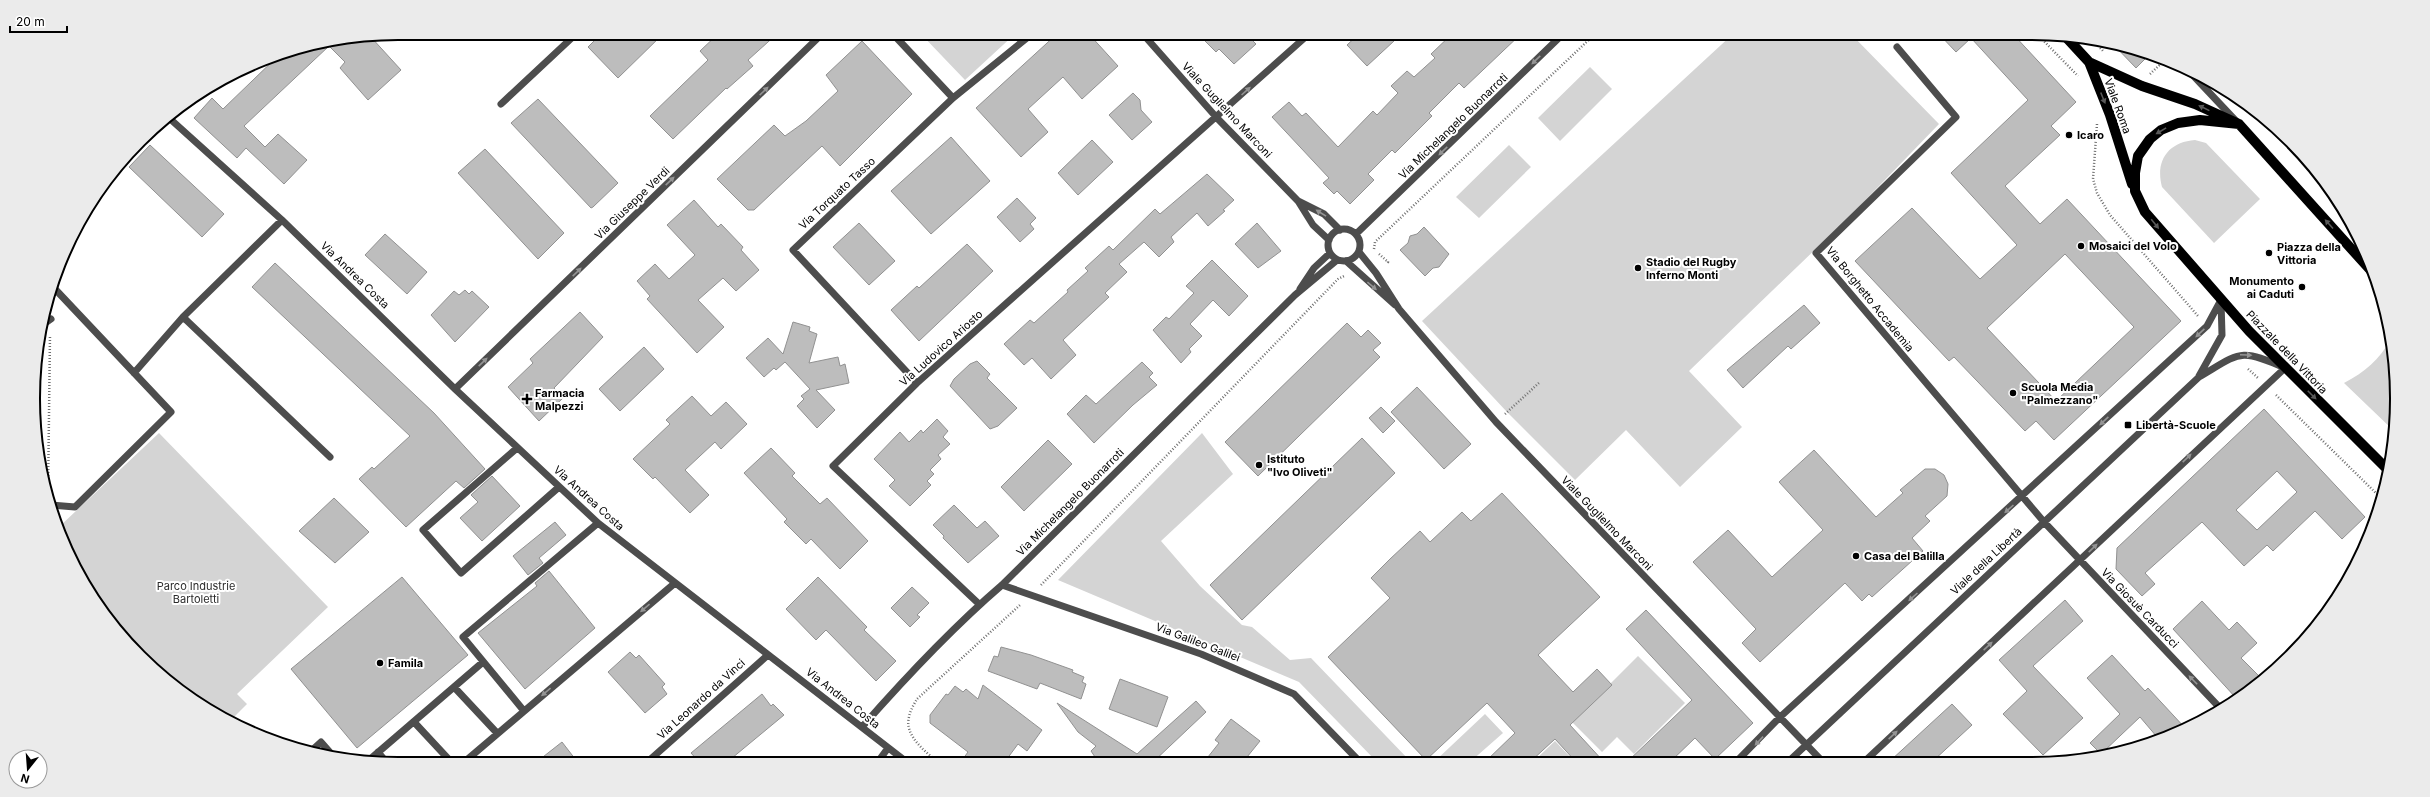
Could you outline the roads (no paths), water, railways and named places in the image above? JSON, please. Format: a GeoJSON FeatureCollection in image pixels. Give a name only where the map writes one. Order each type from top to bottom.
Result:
{"type":"FeatureCollection","features":[{"type":"Feature","properties":{"kind":"main road","name":"Viale Roma"},"geometry":{"type":"LineString","coordinates":[[2071,42],[2089,62],[2110,115],[2135,191]]}},
{"type":"Feature","properties":{"kind":"main road"},"geometry":{"type":"LineString","coordinates":[[2089,62],[2142,86],[2196,104],[2239,124],[2363,262]]}},
{"type":"Feature","properties":{"kind":"main road"},"geometry":{"type":"LineString","coordinates":[[2135,191],[2138,156],[2150,139],[2161,130],[2178,123],[2200,120],[2239,124]]}},
{"type":"Feature","properties":{"kind":"main road","name":"Piazzale della Vittoria"},"geometry":{"type":"LineString","coordinates":[[2135,191],[2145,212],[2221,300],[2285,368],[2383,466]]}},
{"type":"Feature","properties":{"kind":"street"},"geometry":{"type":"LineString","coordinates":[[501,104],[569,40]]}},
{"type":"Feature","properties":{"kind":"street","name":"Via Giuseppe Verdi"},"geometry":{"type":"LineString","coordinates":[[455,389],[816,40]]}},
{"type":"Feature","properties":{"kind":"street"},"geometry":{"type":"LineString","coordinates":[[899,40],[953,98]]}},
{"type":"Feature","properties":{"kind":"street","name":"Via Torquato Tasso"},"geometry":{"type":"LineString","coordinates":[[917,383],[793,250],[953,98],[1025,40]]}},
{"type":"Feature","properties":{"kind":"street","name":"Viale Guglielmo Marconi"},"geometry":{"type":"LineString","coordinates":[[1148,40],[1217,118],[1298,200],[1313,225],[1329,240]]}},
{"type":"Feature","properties":{"kind":"street","name":"Via Ludovico Ariosto"},"geometry":{"type":"LineString","coordinates":[[979,604],[833,466],[917,383],[1217,118],[1302,40]]}},
{"type":"Feature","properties":{"kind":"street","name":"Via Michelangelo Buonarroti"},"geometry":{"type":"LineString","coordinates":[[1356,234],[1557,40]]}},
{"type":"Feature","properties":{"kind":"street","name":"Via Borghetto Accademia"},"geometry":{"type":"LineString","coordinates":[[1897,47],[1956,117],[1816,253],[1940,402],[2044,522]]}},
{"type":"Feature","properties":{"kind":"street"},"geometry":{"type":"LineString","coordinates":[[2199,82],[2239,124]]}},
{"type":"Feature","properties":{"kind":"street","name":"Via Andrea Costa"},"geometry":{"type":"LineString","coordinates":[[172,121],[282,220],[455,389],[598,523],[900,757]]}},
{"type":"Feature","properties":{"kind":"street","name":"Viale Guglielmo Marconi"},"geometry":{"type":"LineString","coordinates":[[1298,200],[1324,214],[1340,230]]}},
{"type":"Feature","properties":{"kind":"street"},"geometry":{"type":"LineString","coordinates":[[134,373],[183,317],[282,220]]}},
{"type":"Feature","properties":{"kind":"street"},"geometry":{"type":"LineString","coordinates":[[1340,230],[1349,230],[1356,234],[1360,241],[1359,252],[1352,260],[1346,262],[1337,260],[1330,253],[1329,240],[1333,234],[1340,230]]}},
{"type":"Feature","properties":{"kind":"street","name":"Viale Guglielmo Marconi"},"geometry":{"type":"LineString","coordinates":[[1359,252],[1376,273],[1399,309],[1496,422],[1818,757]]}},
{"type":"Feature","properties":{"kind":"street","name":"Via Michelangelo Buonarroti"},"geometry":{"type":"LineString","coordinates":[[1295,295],[1314,268],[1330,253]]}},
{"type":"Feature","properties":{"kind":"street","name":"Via Michelangelo Buonarroti"},"geometry":{"type":"LineString","coordinates":[[862,727],[900,684],[979,604],[1002,585],[1295,295],[1337,260]]}},
{"type":"Feature","properties":{"kind":"street","name":"Viale Guglielmo Marconi"},"geometry":{"type":"LineString","coordinates":[[1346,262],[1367,283],[1399,309]]}},
{"type":"Feature","properties":{"kind":"street"},"geometry":{"type":"LineString","coordinates":[[56,505],[75,507],[171,412],[57,291]]}},
{"type":"Feature","properties":{"kind":"street"},"geometry":{"type":"LineString","coordinates":[[1742,757],[1779,718],[2207,326],[2221,300]]}},
{"type":"Feature","properties":{"kind":"street","name":"Viale della Libertà"},"geometry":{"type":"LineString","coordinates":[[2199,377],[2222,335],[2221,300]]}},
{"type":"Feature","properties":{"kind":"street"},"geometry":{"type":"LineString","coordinates":[[183,317],[330,457]]}},
{"type":"Feature","properties":{"kind":"street","name":"Viale della Libertà"},"geometry":{"type":"LineString","coordinates":[[1793,757],[2199,377],[2239,354],[2251,354],[2285,368]]}},
{"type":"Feature","properties":{"kind":"street"},"geometry":{"type":"LineString","coordinates":[[1868,757],[2080,560],[2265,384],[2285,368]]}},
{"type":"Feature","properties":{"kind":"street"},"geometry":{"type":"LineString","coordinates":[[517,448],[423,530],[461,573],[559,487]]}},
{"type":"Feature","properties":{"kind":"street","name":"Via Giosuè Carducci"},"geometry":{"type":"LineString","coordinates":[[2044,522],[2217,705]]}},
{"type":"Feature","properties":{"kind":"street"},"geometry":{"type":"LineString","coordinates":[[524,711],[463,637],[598,523]]}},
{"type":"Feature","properties":{"kind":"street"},"geometry":{"type":"LineString","coordinates":[[470,757],[675,583]]}},
{"type":"Feature","properties":{"kind":"street","name":"Via Galileo Galilei"},"geometry":{"type":"LineString","coordinates":[[1002,585],[1201,654],[1294,694],[1355,757]]}},
{"type":"Feature","properties":{"kind":"street","name":"Via Leonardo da Vinci"},"geometry":{"type":"LineString","coordinates":[[655,757],[768,654]]}},
{"type":"Feature","properties":{"kind":"street"},"geometry":{"type":"LineString","coordinates":[[374,756],[483,662]]}},
{"type":"Feature","properties":{"kind":"street"},"geometry":{"type":"LineString","coordinates":[[454,687],[497,733]]}},
{"type":"Feature","properties":{"kind":"street"},"geometry":{"type":"LineString","coordinates":[[414,722],[446,757]]}},
{"type":"Feature","properties":{"kind":"street"},"geometry":{"type":"LineString","coordinates":[[315,747],[321,742],[328,750]]}},
{"type":"Feature","properties":{"kind":"street"},"geometry":{"type":"LineString","coordinates":[[881,757],[888,748]]}},
{"type":"Feature","properties":{"kind":"street"},"geometry":{"type":"LineString","coordinates":[[378,752],[382,756]]}},
{"type":"Feature","properties":{"kind":"place","name":"Icaro"},"geometry":{"type":"Point","coordinates":[2069,135]}},
{"type":"Feature","properties":{"kind":"place","name":"Mosaici del Volo"},"geometry":{"type":"Point","coordinates":[2081,246]}},
{"type":"Feature","properties":{"kind":"place","name":"Piazza della Vittoria"},"geometry":{"type":"Point","coordinates":[2269,253]}},
{"type":"Feature","properties":{"kind":"place","name":"Stadio del Rugby Inferno Monti"},"geometry":{"type":"Point","coordinates":[1638,268]}},
{"type":"Feature","properties":{"kind":"place","name":"Monumento ai Caduti"},"geometry":{"type":"Point","coordinates":[2302,287]}},
{"type":"Feature","properties":{"kind":"place","name":"Scuola Media \"Palmezzano\""},"geometry":{"type":"Point","coordinates":[2013,393]}},
{"type":"Feature","properties":{"kind":"place","name":"Farmacia Malpezzi"},"geometry":{"type":"Point","coordinates":[527,399]}},
{"type":"Feature","properties":{"kind":"place","name":"Libertà-Scuole"},"geometry":{"type":"Point","coordinates":[2128,425]}},
{"type":"Feature","properties":{"kind":"place","name":"Istituto \"Ivo Oliveti\""},"geometry":{"type":"Point","coordinates":[1259,465]}},
{"type":"Feature","properties":{"kind":"place","name":"Casa del Balilla"},"geometry":{"type":"Point","coordinates":[1856,556]}},
{"type":"Feature","properties":{"kind":"place","name":"Famila"},"geometry":{"type":"Point","coordinates":[380,663]}},
{"type":"Feature","properties":{"kind":"park label","name":"Parco Industrie Bartoletti"},"geometry":{"type":"Point","coordinates":[196,592]}}]}
